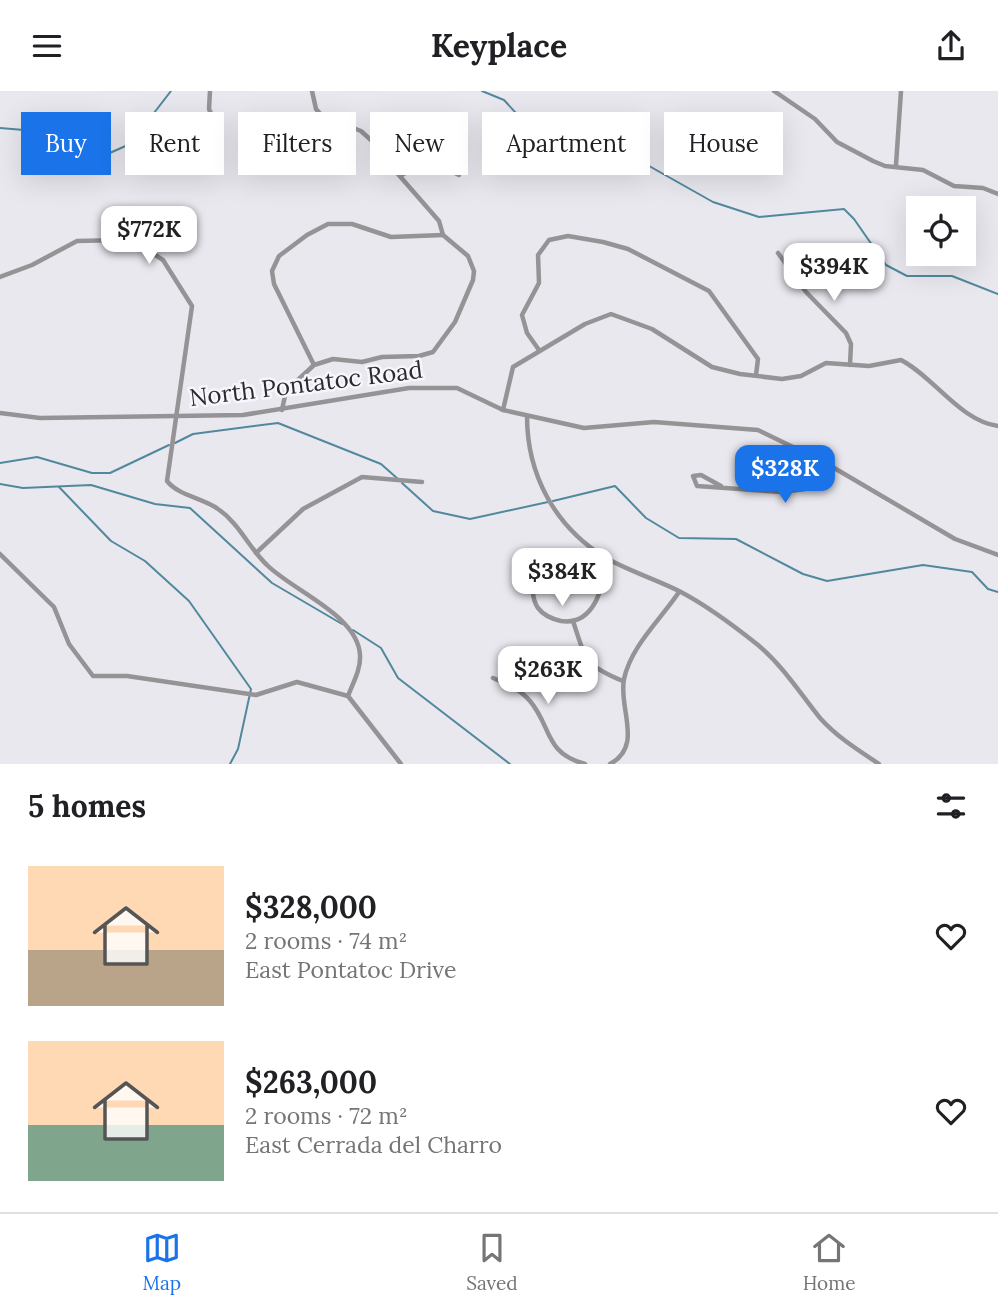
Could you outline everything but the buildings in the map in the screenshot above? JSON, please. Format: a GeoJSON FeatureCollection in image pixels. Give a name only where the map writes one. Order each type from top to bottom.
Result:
{"type":"FeatureCollection","features":[{"type":"Feature","properties":{"kind":"street"},"geometry":{"type":"LineString","coordinates":[[209,91],[210,112]]}},
{"type":"Feature","properties":{"kind":"street"},"geometry":{"type":"LineString","coordinates":[[282,410],[286,391],[314,365],[334,359],[362,362],[382,356],[419,356],[433,352],[455,323],[473,279],[468,256],[443,235],[439,221],[400,176],[375,141],[361,131],[322,116],[316,109],[312,91]]}},
{"type":"Feature","properties":{"kind":"street"},"geometry":{"type":"LineString","coordinates":[[774,91],[815,119],[837,142],[873,161],[885,166],[923,170],[954,186],[983,188],[998,194]]}},
{"type":"Feature","properties":{"kind":"street"},"geometry":{"type":"LineString","coordinates":[[895,165],[901,91]]}},
{"type":"Feature","properties":{"kind":"street"},"geometry":{"type":"LineString","coordinates":[[314,365],[274,284],[272,271],[279,256],[307,235],[328,225],[352,224],[391,237],[443,235]]}},
{"type":"Feature","properties":{"kind":"street"},"geometry":{"type":"LineString","coordinates":[[539,350],[527,333],[522,315],[539,283],[538,262],[541,249],[549,240],[568,236],[628,249],[709,291],[758,359],[756,375]]}},
{"type":"Feature","properties":{"kind":"street"},"geometry":{"type":"LineString","coordinates":[[0,277],[83,239],[122,240],[140,245],[163,260],[192,306],[167,481],[173,488],[215,506],[228,515],[256,554],[279,576],[352,630],[360,655],[359,668],[348,696]]}},
{"type":"Feature","properties":{"kind":"street"},"geometry":{"type":"LineString","coordinates":[[778,253],[806,292],[846,333],[851,344],[850,365]]}},
{"type":"Feature","properties":{"kind":"street"},"geometry":{"type":"LineString","coordinates":[[503,409],[513,367],[585,324],[611,314],[652,329],[712,367],[756,375],[782,379],[801,376],[826,363],[869,366],[887,360],[901,360],[968,412],[983,422],[998,426]]}},
{"type":"Feature","properties":{"kind":"street","name":"North Pontatoc Road"},"geometry":{"type":"LineString","coordinates":[[0,413],[40,418],[142,415],[177,417],[282,410],[345,397],[436,387],[461,389],[503,409],[584,428],[654,422],[758,430],[824,462],[955,539],[998,555]]}},
{"type":"Feature","properties":{"kind":"street"},"geometry":{"type":"LineString","coordinates":[[527,416],[530,452],[547,500],[573,531],[608,559],[679,592],[726,620],[762,649],[797,685],[836,735],[879,764]]}},
{"type":"Feature","properties":{"kind":"street"},"geometry":{"type":"LineString","coordinates":[[721,486],[701,475],[693,477],[697,486],[781,492],[805,489],[824,462]]}},
{"type":"Feature","properties":{"kind":"street"},"geometry":{"type":"LineString","coordinates":[[256,554],[303,509],[362,477],[422,482]]}},
{"type":"Feature","properties":{"kind":"street"},"geometry":{"type":"LineString","coordinates":[[0,554],[54,607],[69,644],[93,676],[128,676],[256,695],[297,683],[348,696],[401,764]]}},
{"type":"Feature","properties":{"kind":"street"},"geometry":{"type":"LineString","coordinates":[[519,558],[530,577],[533,597],[539,610],[553,619],[573,621],[592,609],[598,598],[608,559]]}},
{"type":"Feature","properties":{"kind":"street"},"geometry":{"type":"LineString","coordinates":[[610,764],[622,757],[627,748],[629,733],[623,681],[636,650],[679,592]]}},
{"type":"Feature","properties":{"kind":"street"},"geometry":{"type":"LineString","coordinates":[[573,621],[584,657],[590,666],[623,681]]}},
{"type":"Feature","properties":{"kind":"street"},"geometry":{"type":"LineString","coordinates":[[494,678],[517,688],[530,701],[552,745],[566,757],[584,764]]}},
{"type":"Feature","properties":{"kind":"waterway"},"geometry":{"type":"LineString","coordinates":[[0,128],[24,130],[80,151],[103,156],[130,144],[171,91]]}},
{"type":"Feature","properties":{"kind":"waterway"},"geometry":{"type":"LineString","coordinates":[[482,91],[504,100],[536,135],[560,137],[574,131],[587,131],[713,202],[759,217],[844,209],[886,265],[907,276],[952,276],[998,294]]}},
{"type":"Feature","properties":{"kind":"waterway"},"geometry":{"type":"LineString","coordinates":[[175,443],[193,434],[278,423],[381,464],[398,479]]}},
{"type":"Feature","properties":{"kind":"waterway"},"geometry":{"type":"LineString","coordinates":[[0,463],[37,457],[92,473],[110,473],[169,445]]}},
{"type":"Feature","properties":{"kind":"waterway"},"geometry":{"type":"LineString","coordinates":[[402,483],[433,511],[470,519],[548,502]]}},
{"type":"Feature","properties":{"kind":"waterway"},"geometry":{"type":"LineString","coordinates":[[0,484],[23,488],[91,485],[155,504],[190,508],[272,583],[342,624]]}},
{"type":"Feature","properties":{"kind":"waterway"},"geometry":{"type":"LineString","coordinates":[[553,501],[615,486],[646,518],[679,538],[736,539],[803,574],[827,581],[923,565],[972,572],[988,589],[998,592]]}},
{"type":"Feature","properties":{"kind":"waterway"},"geometry":{"type":"LineString","coordinates":[[59,487],[111,541],[145,561],[189,601],[251,689],[238,749],[230,764]]}},
{"type":"Feature","properties":{"kind":"waterway"},"geometry":{"type":"LineString","coordinates":[[353,630],[381,648],[398,678],[510,764]]}}]}
